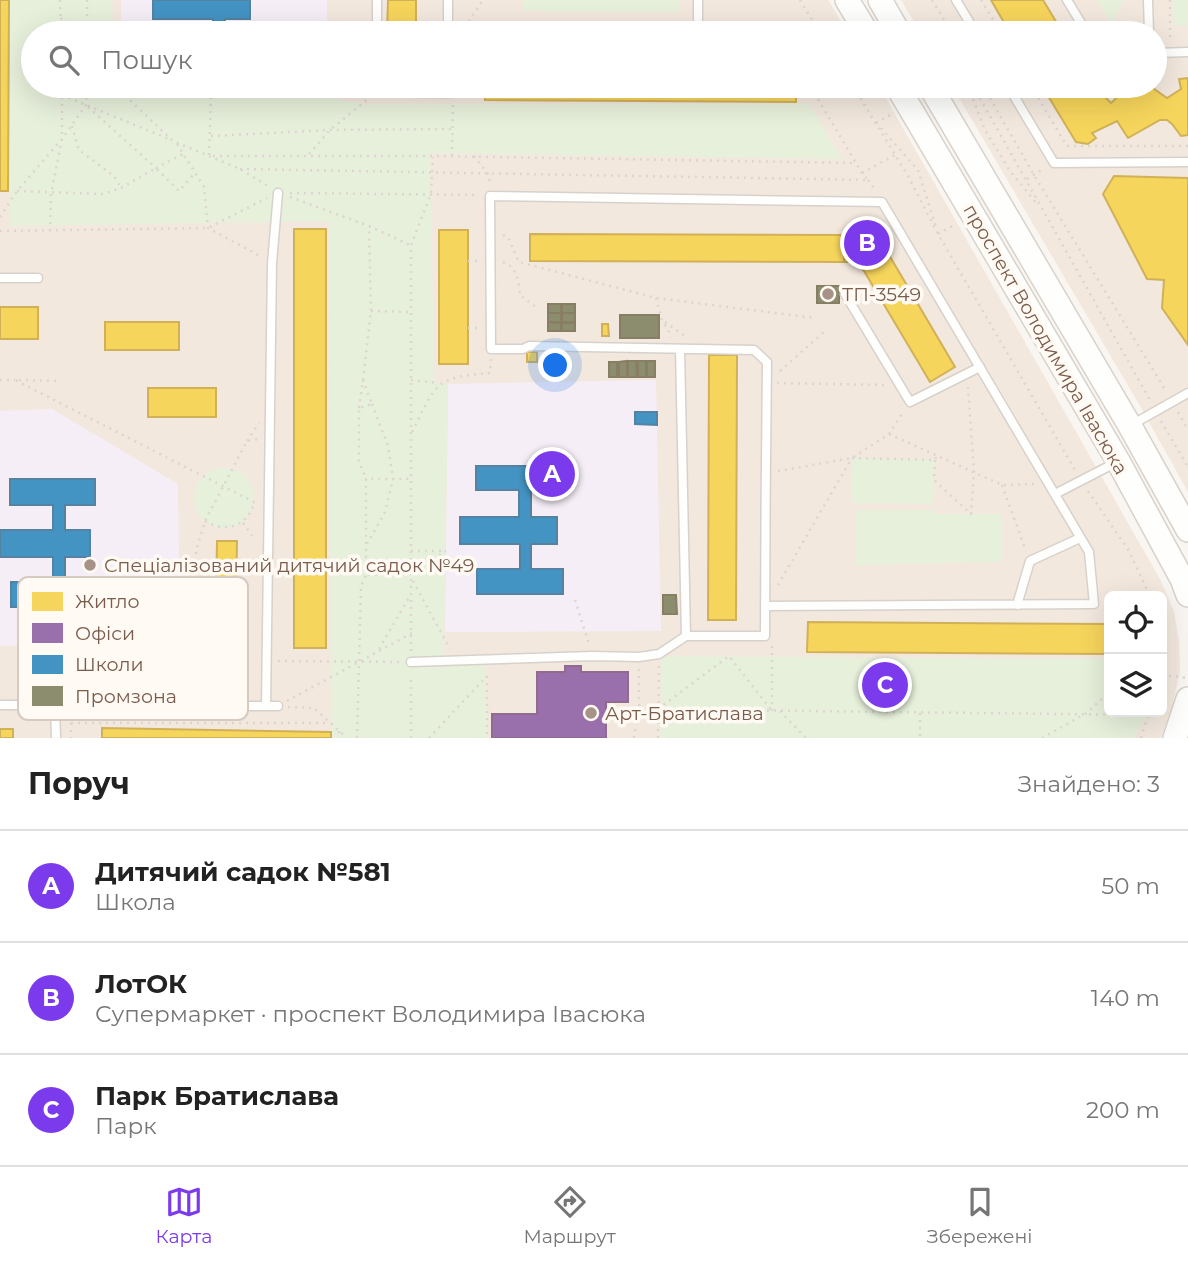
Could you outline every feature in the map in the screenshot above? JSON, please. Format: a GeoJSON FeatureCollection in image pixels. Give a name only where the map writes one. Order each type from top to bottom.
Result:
{"type":"FeatureCollection","features":[{"type":"Feature","properties":{"kind":"main road"},"geometry":{"type":"LineString","coordinates":[[847,0],[860,21]]}},
{"type":"Feature","properties":{"kind":"main road"},"geometry":{"type":"LineString","coordinates":[[880,0],[892,21]]}},
{"type":"Feature","properties":{"kind":"main road","name":"проспект Володимира Івасюка"},"geometry":{"type":"LineString","coordinates":[[904,98],[1118,461],[1188,594]]}},
{"type":"Feature","properties":{"kind":"main road","name":"проспект Володимира Івасюка"},"geometry":{"type":"LineString","coordinates":[[937,98],[1188,530]]}},
{"type":"Feature","properties":{"kind":"main road"},"geometry":{"type":"LineString","coordinates":[[1177,738],[1188,699]]}},
{"type":"Feature","properties":{"kind":"main road"},"geometry":{"type":"LineString","coordinates":[[1177,738],[1188,730]]}},
{"type":"Feature","properties":{"kind":"lane"},"geometry":{"type":"LineString","coordinates":[[377,0],[377,21]]}},
{"type":"Feature","properties":{"kind":"lane"},"geometry":{"type":"LineString","coordinates":[[448,0],[448,21]]}},
{"type":"Feature","properties":{"kind":"lane"},"geometry":{"type":"LineString","coordinates":[[698,0],[698,21]]}},
{"type":"Feature","properties":{"kind":"lane"},"geometry":{"type":"LineString","coordinates":[[956,0],[969,21]]}},
{"type":"Feature","properties":{"kind":"lane"},"geometry":{"type":"LineString","coordinates":[[1067,0],[1080,21]]}},
{"type":"Feature","properties":{"kind":"lane"},"geometry":{"type":"LineString","coordinates":[[1148,0],[1149,21]]}},
{"type":"Feature","properties":{"kind":"lane"},"geometry":{"type":"LineString","coordinates":[[1167,52],[1188,52]]}},
{"type":"Feature","properties":{"kind":"lane"},"geometry":{"type":"LineString","coordinates":[[1015,98],[1054,163],[1188,162]]}},
{"type":"Feature","properties":{"kind":"lane"},"geometry":{"type":"LineString","coordinates":[[265,706],[272,263],[278,193]]}},
{"type":"Feature","properties":{"kind":"lane"},"geometry":{"type":"LineString","coordinates":[[411,662],[639,657],[659,654],[686,636],[765,636],[765,606],[767,362],[754,349],[529,346],[523,349],[491,349],[490,196],[882,202],[1089,552],[1094,604],[765,606]]}},
{"type":"Feature","properties":{"kind":"lane"},"geometry":{"type":"LineString","coordinates":[[0,278],[38,278]]}},
{"type":"Feature","properties":{"kind":"lane"},"geometry":{"type":"LineString","coordinates":[[845,294],[910,402],[980,367]]}},
{"type":"Feature","properties":{"kind":"lane"},"geometry":{"type":"LineString","coordinates":[[680,349],[686,636]]}},
{"type":"Feature","properties":{"kind":"lane"},"geometry":{"type":"LineString","coordinates":[[1130,426],[1188,393]]}},
{"type":"Feature","properties":{"kind":"lane"},"geometry":{"type":"LineString","coordinates":[[1055,495],[1118,461]]}},
{"type":"Feature","properties":{"kind":"lane"},"geometry":{"type":"LineString","coordinates":[[1017,605],[1030,561],[1080,538]]}},
{"type":"Feature","properties":{"kind":"lane"},"geometry":{"type":"LineString","coordinates":[[0,705],[18,706]]}},
{"type":"Feature","properties":{"kind":"lane"},"geometry":{"type":"LineString","coordinates":[[248,706],[278,706]]}},
{"type":"Feature","properties":{"kind":"lane"},"geometry":{"type":"LineString","coordinates":[[55,720],[56,738]]}},
{"type":"Feature","properties":{"kind":"path"},"geometry":{"type":"LineString","coordinates":[[60,0],[63,21]]}},
{"type":"Feature","properties":{"kind":"path"},"geometry":{"type":"LineString","coordinates":[[87,0],[87,21]]}},
{"type":"Feature","properties":{"kind":"path"},"geometry":{"type":"LineString","coordinates":[[469,21],[483,0]]}},
{"type":"Feature","properties":{"kind":"path"},"geometry":{"type":"LineString","coordinates":[[800,0],[813,21]]}},
{"type":"Feature","properties":{"kind":"path"},"geometry":{"type":"LineString","coordinates":[[932,0],[945,21]]}},
{"type":"Feature","properties":{"kind":"path"},"geometry":{"type":"LineString","coordinates":[[981,0],[994,21]]}},
{"type":"Feature","properties":{"kind":"path"},"geometry":{"type":"LineString","coordinates":[[1170,0],[1170,52]]}},
{"type":"Feature","properties":{"kind":"path"},"geometry":{"type":"LineString","coordinates":[[50,230],[51,194],[62,139],[62,98]]}},
{"type":"Feature","properties":{"kind":"path"},"geometry":{"type":"LineString","coordinates":[[69,98],[240,169],[278,193],[369,226],[411,245]]}},
{"type":"Feature","properties":{"kind":"path"},"geometry":{"type":"LineString","coordinates":[[0,217],[17,191],[72,126],[86,105],[86,98]]}},
{"type":"Feature","properties":{"kind":"path"},"geometry":{"type":"LineString","coordinates":[[128,98],[176,142],[204,187],[208,228]]}},
{"type":"Feature","properties":{"kind":"path"},"geometry":{"type":"LineString","coordinates":[[209,156],[211,98]]}},
{"type":"Feature","properties":{"kind":"path"},"geometry":{"type":"LineString","coordinates":[[308,156],[330,130],[366,98]]}},
{"type":"Feature","properties":{"kind":"path"},"geometry":{"type":"LineString","coordinates":[[452,156],[453,98]]}},
{"type":"Feature","properties":{"kind":"path"},"geometry":{"type":"LineString","coordinates":[[240,169],[868,180],[817,98]]}},
{"type":"Feature","properties":{"kind":"path"},"geometry":{"type":"LineString","coordinates":[[860,98],[908,176],[938,234],[1081,481],[1129,551],[1148,591]]}},
{"type":"Feature","properties":{"kind":"path"},"geometry":{"type":"LineString","coordinates":[[974,98],[985,130],[1010,171],[1044,213]]}},
{"type":"Feature","properties":{"kind":"path"},"geometry":{"type":"LineString","coordinates":[[978,98],[1188,467]]}},
{"type":"Feature","properties":{"kind":"path"},"geometry":{"type":"LineString","coordinates":[[990,98],[1188,430]]}},
{"type":"Feature","properties":{"kind":"path"},"geometry":{"type":"LineString","coordinates":[[1038,98],[1067,146],[1188,146]]}},
{"type":"Feature","properties":{"kind":"path"},"geometry":{"type":"LineString","coordinates":[[86,105],[179,191],[195,173]]}},
{"type":"Feature","properties":{"kind":"path"},"geometry":{"type":"LineString","coordinates":[[876,123],[890,115]]}},
{"type":"Feature","properties":{"kind":"path"},"geometry":{"type":"LineString","coordinates":[[876,123],[918,170],[938,234]]}},
{"type":"Feature","properties":{"kind":"path"},"geometry":{"type":"LineString","coordinates":[[985,130],[995,125]]}},
{"type":"Feature","properties":{"kind":"path"},"geometry":{"type":"LineString","coordinates":[[72,126],[79,150],[114,176],[121,188]]}},
{"type":"Feature","properties":{"kind":"path"},"geometry":{"type":"LineString","coordinates":[[210,136],[453,128]]}},
{"type":"Feature","properties":{"kind":"path"},"geometry":{"type":"LineString","coordinates":[[17,191],[103,194],[121,188],[183,154]]}},
{"type":"Feature","properties":{"kind":"path"},"geometry":{"type":"LineString","coordinates":[[862,173],[895,155]]}},
{"type":"Feature","properties":{"kind":"path"},"geometry":{"type":"LineString","coordinates":[[209,156],[474,156],[856,163]]}},
{"type":"Feature","properties":{"kind":"path"},"geometry":{"type":"LineString","coordinates":[[411,738],[411,245],[431,194],[433,156]]}},
{"type":"Feature","properties":{"kind":"path"},"geometry":{"type":"LineString","coordinates":[[0,231],[208,228],[278,193],[490,196],[489,175],[474,156]]}},
{"type":"Feature","properties":{"kind":"path"},"geometry":{"type":"LineString","coordinates":[[1026,180],[1054,163]]}},
{"type":"Feature","properties":{"kind":"path"},"geometry":{"type":"LineString","coordinates":[[908,176],[918,170]]}},
{"type":"Feature","properties":{"kind":"path"},"geometry":{"type":"LineString","coordinates":[[938,234],[954,225]]}},
{"type":"Feature","properties":{"kind":"path"},"geometry":{"type":"LineString","coordinates":[[357,738],[361,586],[366,575],[366,479],[359,461],[359,408],[371,311],[369,226]]}},
{"type":"Feature","properties":{"kind":"path"},"geometry":{"type":"LineString","coordinates":[[208,228],[272,263]]}},
{"type":"Feature","properties":{"kind":"path"},"geometry":{"type":"LineString","coordinates":[[490,229],[508,237],[519,262]]}},
{"type":"Feature","properties":{"kind":"path"},"geometry":{"type":"LineString","coordinates":[[490,257],[509,264],[519,262],[656,298],[815,318]]}},
{"type":"Feature","properties":{"kind":"path"},"geometry":{"type":"LineString","coordinates":[[509,264],[519,278],[520,295],[537,308]]}},
{"type":"Feature","properties":{"kind":"path"},"geometry":{"type":"LineString","coordinates":[[656,298],[662,320],[680,349]]}},
{"type":"Feature","properties":{"kind":"path"},"geometry":{"type":"LineString","coordinates":[[371,311],[411,312]]}},
{"type":"Feature","properties":{"kind":"path"},"geometry":{"type":"LineString","coordinates":[[662,320],[704,349]]}},
{"type":"Feature","properties":{"kind":"path"},"geometry":{"type":"LineString","coordinates":[[767,383],[825,331]]}},
{"type":"Feature","properties":{"kind":"path"},"geometry":{"type":"LineString","coordinates":[[411,380],[439,383],[460,375],[490,373],[491,349]]}},
{"type":"Feature","properties":{"kind":"path"},"geometry":{"type":"LineString","coordinates":[[936,457],[934,480],[971,514],[975,472],[967,373]]}},
{"type":"Feature","properties":{"kind":"path"},"geometry":{"type":"LineString","coordinates":[[0,380],[56,381]]}},
{"type":"Feature","properties":{"kind":"path"},"geometry":{"type":"LineString","coordinates":[[15,380],[254,502],[249,515],[233,527],[213,526],[205,521]]}},
{"type":"Feature","properties":{"kind":"path"},"geometry":{"type":"LineString","coordinates":[[363,380],[388,446],[393,479],[385,512],[365,547]]}},
{"type":"Feature","properties":{"kind":"path"},"geometry":{"type":"LineString","coordinates":[[411,434],[439,383]]}},
{"type":"Feature","properties":{"kind":"path"},"geometry":{"type":"LineString","coordinates":[[767,383],[874,383],[901,387]]}},
{"type":"Feature","properties":{"kind":"path"},"geometry":{"type":"LineString","coordinates":[[765,606],[852,458],[889,434],[910,402]]}},
{"type":"Feature","properties":{"kind":"path"},"geometry":{"type":"LineString","coordinates":[[359,408],[372,404]]}},
{"type":"Feature","properties":{"kind":"path"},"geometry":{"type":"LineString","coordinates":[[889,434],[1002,485],[1048,483]]}},
{"type":"Feature","properties":{"kind":"path"},"geometry":{"type":"LineString","coordinates":[[196,577],[196,551],[205,521],[223,486],[247,441],[270,436]]}},
{"type":"Feature","properties":{"kind":"path"},"geometry":{"type":"LineString","coordinates":[[766,473],[852,458],[936,457]]}},
{"type":"Feature","properties":{"kind":"path"},"geometry":{"type":"LineString","coordinates":[[366,479],[410,479]]}},
{"type":"Feature","properties":{"kind":"path"},"geometry":{"type":"LineString","coordinates":[[1002,485],[1030,561]]}},
{"type":"Feature","properties":{"kind":"path"},"geometry":{"type":"LineString","coordinates":[[242,522],[257,543]]}},
{"type":"Feature","properties":{"kind":"path"},"geometry":{"type":"LineString","coordinates":[[366,575],[411,576],[446,551],[411,551]]}},
{"type":"Feature","properties":{"kind":"path"},"geometry":{"type":"LineString","coordinates":[[411,576],[455,660]]}},
{"type":"Feature","properties":{"kind":"path"},"geometry":{"type":"LineString","coordinates":[[379,650],[411,594]]}},
{"type":"Feature","properties":{"kind":"path"},"geometry":{"type":"LineString","coordinates":[[576,600],[592,656]]}},
{"type":"Feature","properties":{"kind":"path"},"geometry":{"type":"LineString","coordinates":[[278,706],[412,633]]}},
{"type":"Feature","properties":{"kind":"path"},"geometry":{"type":"LineString","coordinates":[[772,645],[772,711]]}},
{"type":"Feature","properties":{"kind":"path"},"geometry":{"type":"LineString","coordinates":[[658,738],[659,654]]}},
{"type":"Feature","properties":{"kind":"path"},"geometry":{"type":"LineString","coordinates":[[658,709],[729,656],[772,711]]}},
{"type":"Feature","properties":{"kind":"path"},"geometry":{"type":"LineString","coordinates":[[634,738],[638,711],[639,657]]}},
{"type":"Feature","properties":{"kind":"path"},"geometry":{"type":"LineString","coordinates":[[266,661],[411,662]]}},
{"type":"Feature","properties":{"kind":"path"},"geometry":{"type":"LineString","coordinates":[[429,738],[487,676],[488,738]]}},
{"type":"Feature","properties":{"kind":"path"},"geometry":{"type":"LineString","coordinates":[[1167,676],[1188,678]]}},
{"type":"Feature","properties":{"kind":"path"},"geometry":{"type":"LineString","coordinates":[[1042,738],[1085,714],[1104,697]]}},
{"type":"Feature","properties":{"kind":"path"},"geometry":{"type":"LineString","coordinates":[[278,706],[314,708],[347,738]]}},
{"type":"Feature","properties":{"kind":"path"},"geometry":{"type":"LineString","coordinates":[[606,713],[658,709],[1104,714]]}},
{"type":"Feature","properties":{"kind":"path"},"geometry":{"type":"LineString","coordinates":[[780,711],[806,738]]}},
{"type":"Feature","properties":{"kind":"path"},"geometry":{"type":"LineString","coordinates":[[920,712],[920,738]]}},
{"type":"Feature","properties":{"kind":"path"},"geometry":{"type":"LineString","coordinates":[[1141,738],[1148,717]]}},
{"type":"Feature","properties":{"kind":"path"},"geometry":{"type":"LineString","coordinates":[[71,723],[330,723]]}},
{"type":"Feature","properties":{"kind":"path"},"geometry":{"type":"LineString","coordinates":[[339,731],[339,738]]}},
{"type":"Feature","properties":{"kind":"shaded area"},"geometry":{"type":"Polygon","coordinates":[[[0,0],[828,0],[841,21],[21,21],[21,98],[886,98],[1165,591],[1104,591],[1104,717],[1167,717],[1167,595],[1174,612],[1179,641],[1180,672],[1161,738],[0,738],[0,0]]]}},
{"type":"Feature","properties":{"kind":"shaded area"},"geometry":{"type":"Polygon","coordinates":[[[121,0],[327,0],[327,21],[121,21],[121,0]]]}},
{"type":"Feature","properties":{"kind":"shaded area"},"geometry":{"type":"Polygon","coordinates":[[[901,0],[1188,0],[1188,492],[959,98],[1167,98],[1167,21],[914,21],[901,0]]]}},
{"type":"Feature","properties":{"kind":"shaded area"},"geometry":{"type":"Polygon","coordinates":[[[656,380],[661,631],[445,632],[448,384],[656,380]]]}},
{"type":"Feature","properties":{"kind":"shaded area","name":"Спеціалізований дитячий садок №49"},"geometry":{"type":"Polygon","coordinates":[[[52,409],[178,484],[179,577],[18,577],[18,646],[0,646],[0,411],[52,409]]]}},
{"type":"Feature","properties":{"kind":"green space"},"geometry":{"type":"Polygon","coordinates":[[[7,0],[112,0],[113,21],[21,21],[21,98],[326,98],[365,104],[809,104],[842,159],[430,153],[434,382],[448,384],[444,660],[486,658],[487,738],[331,738],[329,221],[10,226],[7,0]]]}},
{"type":"Feature","properties":{"kind":"green space"},"geometry":{"type":"Polygon","coordinates":[[[523,0],[680,0],[680,12],[523,11],[523,0]]]}},
{"type":"Feature","properties":{"kind":"green space"},"geometry":{"type":"Polygon","coordinates":[[[1097,0],[1124,0],[1113,21],[1109,21],[1097,0]]]}},
{"type":"Feature","properties":{"kind":"green space"},"geometry":{"type":"Polygon","coordinates":[[[1173,0],[1188,0],[1188,25],[1173,25],[1173,0]]]}},
{"type":"Feature","properties":{"kind":"green space"},"geometry":{"type":"Polygon","coordinates":[[[852,458],[935,460],[934,504],[852,503],[852,458]]]}},
{"type":"Feature","properties":{"kind":"green space"},"geometry":{"type":"Polygon","coordinates":[[[224,468],[241,473],[249,481],[254,498],[249,515],[241,523],[224,528],[207,523],[199,515],[194,498],[199,481],[207,473],[224,468]]]}},
{"type":"Feature","properties":{"kind":"green space"},"geometry":{"type":"Polygon","coordinates":[[[855,510],[933,510],[933,514],[1002,514],[1002,562],[855,565],[855,510]]]}},
{"type":"Feature","properties":{"kind":"green space"},"geometry":{"type":"Polygon","coordinates":[[[662,656],[1104,659],[1104,717],[1146,717],[1134,738],[660,738],[662,656]]]}},
{"type":"Feature","properties":{"kind":"building: Житло"},"geometry":{"type":"Polygon","coordinates":[[[0,0],[9,0],[8,191],[0,191],[0,0]]]}},
{"type":"Feature","properties":{"kind":"building: Житло"},"geometry":{"type":"Polygon","coordinates":[[[388,0],[416,0],[416,21],[387,21],[388,0]]]}},
{"type":"Feature","properties":{"kind":"building: Житло"},"geometry":{"type":"Polygon","coordinates":[[[991,0],[1043,0],[1056,21],[1003,21],[991,0]]]}},
{"type":"Feature","properties":{"kind":"building: Житло"},"geometry":{"type":"Polygon","coordinates":[[[1188,78],[1188,135],[1181,136],[1167,120],[1160,120],[1128,138],[1117,121],[1092,133],[1096,138],[1088,144],[1076,142],[1049,98],[1106,98],[1111,103],[1116,98],[1167,98],[1181,89],[1179,79],[1188,78]]]}},
{"type":"Feature","properties":{"kind":"building: Житло"},"geometry":{"type":"Polygon","coordinates":[[[796,98],[796,102],[485,100],[796,98]]]}},
{"type":"Feature","properties":{"kind":"building: Житло"},"geometry":{"type":"Polygon","coordinates":[[[1114,176],[1188,178],[1188,345],[1162,308],[1164,280],[1147,279],[1103,194],[1114,176]]]}},
{"type":"Feature","properties":{"kind":"building: Житло"},"geometry":{"type":"Polygon","coordinates":[[[294,229],[326,229],[326,648],[294,648],[294,229]]]}},
{"type":"Feature","properties":{"kind":"building: Житло"},"geometry":{"type":"Polygon","coordinates":[[[439,230],[468,230],[468,364],[439,364],[439,230]]]}},
{"type":"Feature","properties":{"kind":"building: Житло"},"geometry":{"type":"Polygon","coordinates":[[[530,234],[844,235],[844,262],[530,261],[530,234]]]}},
{"type":"Feature","properties":{"kind":"building: Житло"},"geometry":{"type":"Polygon","coordinates":[[[844,235],[867,235],[882,243],[955,367],[930,382],[864,271],[854,262],[844,262],[844,235]]]}},
{"type":"Feature","properties":{"kind":"building: Житло"},"geometry":{"type":"Polygon","coordinates":[[[0,307],[38,307],[38,339],[0,339],[0,307]]]}},
{"type":"Feature","properties":{"kind":"building: Житло"},"geometry":{"type":"Polygon","coordinates":[[[105,322],[179,322],[179,350],[105,350],[105,322]]]}},
{"type":"Feature","properties":{"kind":"building: Житло"},"geometry":{"type":"Polygon","coordinates":[[[602,324],[608,324],[609,336],[602,336],[602,324]]]}},
{"type":"Feature","properties":{"kind":"building: Житло"},"geometry":{"type":"Polygon","coordinates":[[[527,352],[537,352],[537,362],[527,362],[527,352]]]}},
{"type":"Feature","properties":{"kind":"building: Житло"},"geometry":{"type":"Polygon","coordinates":[[[709,355],[737,355],[736,620],[708,620],[709,355]]]}},
{"type":"Feature","properties":{"kind":"building: Житло"},"geometry":{"type":"Polygon","coordinates":[[[148,388],[216,388],[216,417],[148,417],[148,388]]]}},
{"type":"Feature","properties":{"kind":"building: Житло"},"geometry":{"type":"Polygon","coordinates":[[[217,541],[237,541],[236,577],[216,577],[217,541]]]}},
{"type":"Feature","properties":{"kind":"building: Житло"},"geometry":{"type":"Polygon","coordinates":[[[808,622],[1104,624],[1104,654],[807,652],[808,622]]]}},
{"type":"Feature","properties":{"kind":"building: Житло"},"geometry":{"type":"Polygon","coordinates":[[[102,728],[331,732],[331,738],[102,738],[102,728]]]}},
{"type":"Feature","properties":{"kind":"building: Житло"},"geometry":{"type":"Polygon","coordinates":[[[0,729],[13,729],[13,738],[0,738],[0,729]]]}},
{"type":"Feature","properties":{"kind":"building: Офіси"},"geometry":{"type":"Polygon","coordinates":[[[565,666],[581,666],[581,672],[628,672],[628,702],[606,702],[606,738],[492,738],[492,714],[537,714],[537,672],[565,672],[565,666]]]}},
{"type":"Feature","properties":{"kind":"building: Школи"},"geometry":{"type":"Polygon","coordinates":[[[153,0],[250,0],[250,19],[153,19],[153,0]]]}},
{"type":"Feature","properties":{"kind":"building: Школи"},"geometry":{"type":"Polygon","coordinates":[[[635,412],[657,412],[657,425],[635,424],[635,412]]]}},
{"type":"Feature","properties":{"kind":"building: Школи"},"geometry":{"type":"Polygon","coordinates":[[[476,466],[561,466],[561,490],[531,490],[531,517],[557,517],[557,544],[531,544],[531,569],[563,569],[563,594],[477,594],[477,569],[520,569],[520,544],[460,544],[460,517],[519,517],[519,490],[476,490],[476,466]]]}},
{"type":"Feature","properties":{"kind":"building: Школи"},"geometry":{"type":"Polygon","coordinates":[[[10,479],[95,479],[95,505],[65,505],[65,530],[90,530],[90,557],[65,557],[65,577],[53,577],[53,557],[0,557],[0,530],[53,530],[53,505],[10,505],[10,479]]]}},
{"type":"Feature","properties":{"kind":"building: Школи"},"geometry":{"type":"Polygon","coordinates":[[[11,582],[18,582],[18,607],[11,607],[11,582]]]}},
{"type":"Feature","properties":{"kind":"building: Промзона","name":"ТП-3549"},"geometry":{"type":"Polygon","coordinates":[[[817,286],[839,286],[839,303],[817,303],[817,286]]]}},
{"type":"Feature","properties":{"kind":"building: Промзона"},"geometry":{"type":"Polygon","coordinates":[[[548,304],[561,304],[561,313],[548,313],[548,304]]]}},
{"type":"Feature","properties":{"kind":"building: Промзона"},"geometry":{"type":"Polygon","coordinates":[[[562,304],[575,304],[575,313],[562,313],[562,304]]]}},
{"type":"Feature","properties":{"kind":"building: Промзона"},"geometry":{"type":"Polygon","coordinates":[[[548,313],[561,313],[561,322],[548,322],[548,313]]]}},
{"type":"Feature","properties":{"kind":"building: Промзона"},"geometry":{"type":"Polygon","coordinates":[[[562,313],[575,313],[575,322],[562,322],[562,313]]]}},
{"type":"Feature","properties":{"kind":"building: Промзона"},"geometry":{"type":"Polygon","coordinates":[[[620,315],[659,315],[659,338],[620,338],[620,315]]]}},
{"type":"Feature","properties":{"kind":"building: Промзона"},"geometry":{"type":"Polygon","coordinates":[[[548,322],[561,323],[561,331],[548,331],[548,322]]]}},
{"type":"Feature","properties":{"kind":"building: Промзона"},"geometry":{"type":"Polygon","coordinates":[[[562,323],[575,323],[575,331],[562,331],[562,323]]]}},
{"type":"Feature","properties":{"kind":"building: Промзона"},"geometry":{"type":"Polygon","coordinates":[[[627,361],[627,377],[619,377],[619,362],[627,361]]]}},
{"type":"Feature","properties":{"kind":"building: Промзона"},"geometry":{"type":"Polygon","coordinates":[[[628,361],[636,361],[637,377],[628,377],[628,361]]]}},
{"type":"Feature","properties":{"kind":"building: Промзона"},"geometry":{"type":"Polygon","coordinates":[[[638,361],[646,361],[646,377],[638,377],[638,361]]]}},
{"type":"Feature","properties":{"kind":"building: Промзона"},"geometry":{"type":"Polygon","coordinates":[[[647,361],[655,361],[655,377],[647,377],[647,361]]]}},
{"type":"Feature","properties":{"kind":"building: Промзона"},"geometry":{"type":"Polygon","coordinates":[[[609,362],[617,362],[617,377],[609,377],[609,362]]]}},
{"type":"Feature","properties":{"kind":"building: Промзона"},"geometry":{"type":"Polygon","coordinates":[[[663,595],[676,595],[677,614],[663,614],[663,595]]]}},
{"type":"Feature","properties":{"kind":"place","name":"ЛотОК"},"geometry":{"type":"Point","coordinates":[867,243]}},
{"type":"Feature","properties":{"kind":"place","name":"ТП-3549"},"geometry":{"type":"Point","coordinates":[828,294]}},
{"type":"Feature","properties":{"kind":"place","name":"Дитячий садок №581"},"geometry":{"type":"Point","coordinates":[552,474]}},
{"type":"Feature","properties":{"kind":"place","name":"Спеціалізований дитячий садок №49"},"geometry":{"type":"Point","coordinates":[90,565]}},
{"type":"Feature","properties":{"kind":"place","name":"Парк Братислава"},"geometry":{"type":"Point","coordinates":[885,685]}},
{"type":"Feature","properties":{"kind":"place","name":"Арт-Братислава"},"geometry":{"type":"Point","coordinates":[591,713]}}]}
